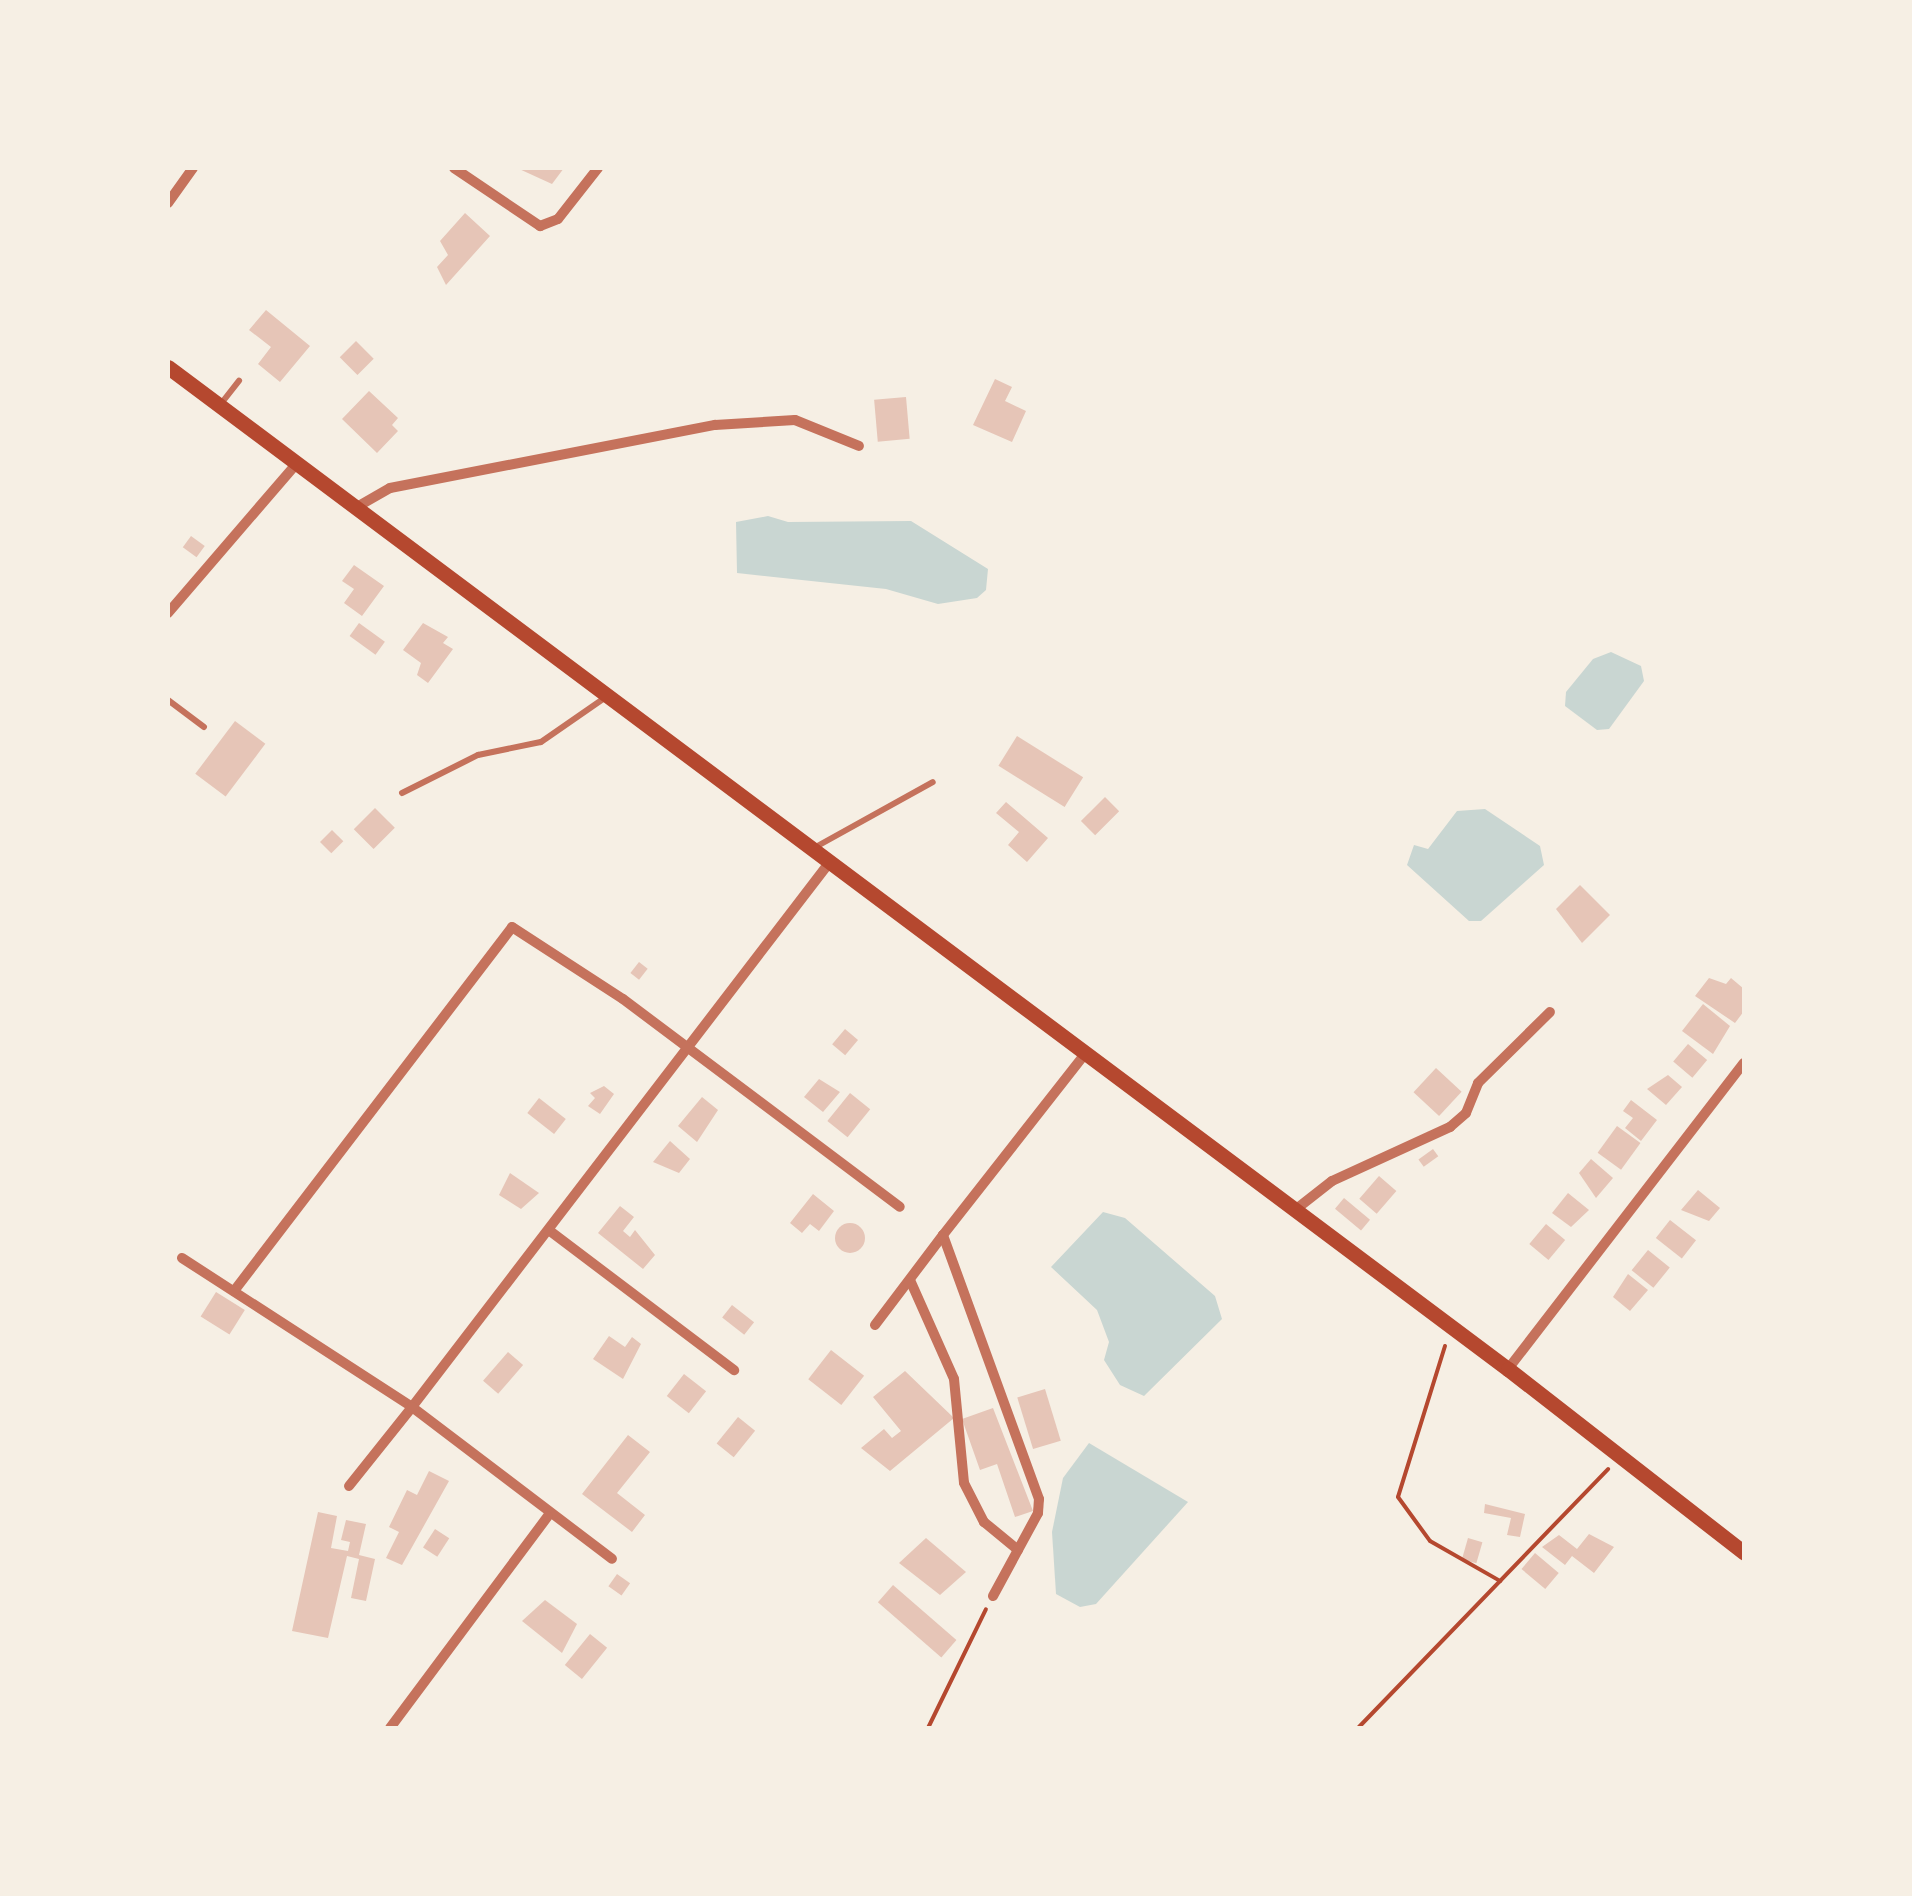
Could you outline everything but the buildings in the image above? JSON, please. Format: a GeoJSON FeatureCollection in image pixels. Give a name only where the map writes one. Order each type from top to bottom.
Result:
{"type":"FeatureCollection","features":[{"type":"Feature","properties":{"kind":"main road"},"geometry":{"type":"LineString","coordinates":[[168,367],[1508,1369],[1744,1553]]}},
{"type":"Feature","properties":{"kind":"street"},"geometry":{"type":"LineString","coordinates":[[168,202],[193,168]]}},
{"type":"Feature","properties":{"kind":"street"},"geometry":{"type":"LineString","coordinates":[[454,168],[540,226],[558,218],[598,168]]}},
{"type":"Feature","properties":{"kind":"street"},"geometry":{"type":"LineString","coordinates":[[355,508],[390,488],[715,425],[795,420],[860,446]]}},
{"type":"Feature","properties":{"kind":"street"},"geometry":{"type":"LineString","coordinates":[[168,613],[296,464]]}},
{"type":"Feature","properties":{"kind":"street"},"geometry":{"type":"LineString","coordinates":[[348,1486],[550,1231],[829,863]]}},
{"type":"Feature","properties":{"kind":"street"},"geometry":{"type":"LineString","coordinates":[[234,1291],[512,928],[623,998],[900,1207]]}},
{"type":"Feature","properties":{"kind":"street"},"geometry":{"type":"LineString","coordinates":[[1295,1210],[1332,1181],[1450,1127],[1466,1113],[1478,1083],[1550,1012]]}},
{"type":"Feature","properties":{"kind":"street"},"geometry":{"type":"LineString","coordinates":[[875,1325],[1084,1054]]}},
{"type":"Feature","properties":{"kind":"street"},"geometry":{"type":"LineString","coordinates":[[1508,1369],[1744,1063]]}},
{"type":"Feature","properties":{"kind":"street"},"geometry":{"type":"LineString","coordinates":[[550,1231],[734,1370]]}},
{"type":"Feature","properties":{"kind":"street"},"geometry":{"type":"LineString","coordinates":[[943,1235],[1039,1499],[993,1596]]}},
{"type":"Feature","properties":{"kind":"street"},"geometry":{"type":"LineString","coordinates":[[182,1258],[412,1406],[548,1516],[612,1559]]}},
{"type":"Feature","properties":{"kind":"street"},"geometry":{"type":"LineString","coordinates":[[910,1280],[954,1380],[964,1483],[984,1522],[1018,1550]]}},
{"type":"Feature","properties":{"kind":"street"},"geometry":{"type":"LineString","coordinates":[[390,1728],[548,1516]]}},
{"type":"Feature","properties":{"kind":"lane"},"geometry":{"type":"LineString","coordinates":[[219,406],[240,381]]}},
{"type":"Feature","properties":{"kind":"lane"},"geometry":{"type":"LineString","coordinates":[[402,793],[478,755],[542,742],[607,696]]}},
{"type":"Feature","properties":{"kind":"lane"},"geometry":{"type":"LineString","coordinates":[[168,700],[204,727]]}},
{"type":"Feature","properties":{"kind":"lane"},"geometry":{"type":"LineString","coordinates":[[811,850],[934,782]]}},
{"type":"Feature","properties":{"kind":"path"},"geometry":{"type":"LineString","coordinates":[[1452,1327],[1398,1498],[1430,1542],[1500,1581]]}},
{"type":"Feature","properties":{"kind":"path"},"geometry":{"type":"LineString","coordinates":[[1358,1728],[1621,1457]]}},
{"type":"Feature","properties":{"kind":"path"},"geometry":{"type":"LineString","coordinates":[[928,1728],[993,1596]]}},
{"type":"Feature","properties":{"kind":"shaded area"},"geometry":{"type":"Polygon","coordinates":[[[768,516],[788,522],[911,521],[988,569],[986,590],[977,598],[938,604],[886,589],[737,573],[736,522],[768,516]]]}},
{"type":"Feature","properties":{"kind":"shaded area"},"geometry":{"type":"Polygon","coordinates":[[[1611,652],[1641,666],[1644,681],[1609,729],[1597,730],[1565,706],[1566,692],[1593,659],[1611,652]]]}},
{"type":"Feature","properties":{"kind":"shaded area"},"geometry":{"type":"Polygon","coordinates":[[[1485,809],[1540,846],[1544,865],[1481,921],[1469,921],[1407,865],[1414,845],[1428,849],[1457,811],[1485,809]]]}},
{"type":"Feature","properties":{"kind":"shaded area"},"geometry":{"type":"Polygon","coordinates":[[[1103,1212],[1125,1218],[1215,1296],[1222,1319],[1144,1396],[1120,1385],[1104,1360],[1109,1342],[1097,1310],[1051,1267],[1103,1212]]]}},
{"type":"Feature","properties":{"kind":"shaded area"},"geometry":{"type":"Polygon","coordinates":[[[1089,1443],[1188,1502],[1096,1604],[1080,1607],[1056,1594],[1052,1532],[1063,1478],[1089,1443]]]}}]}
